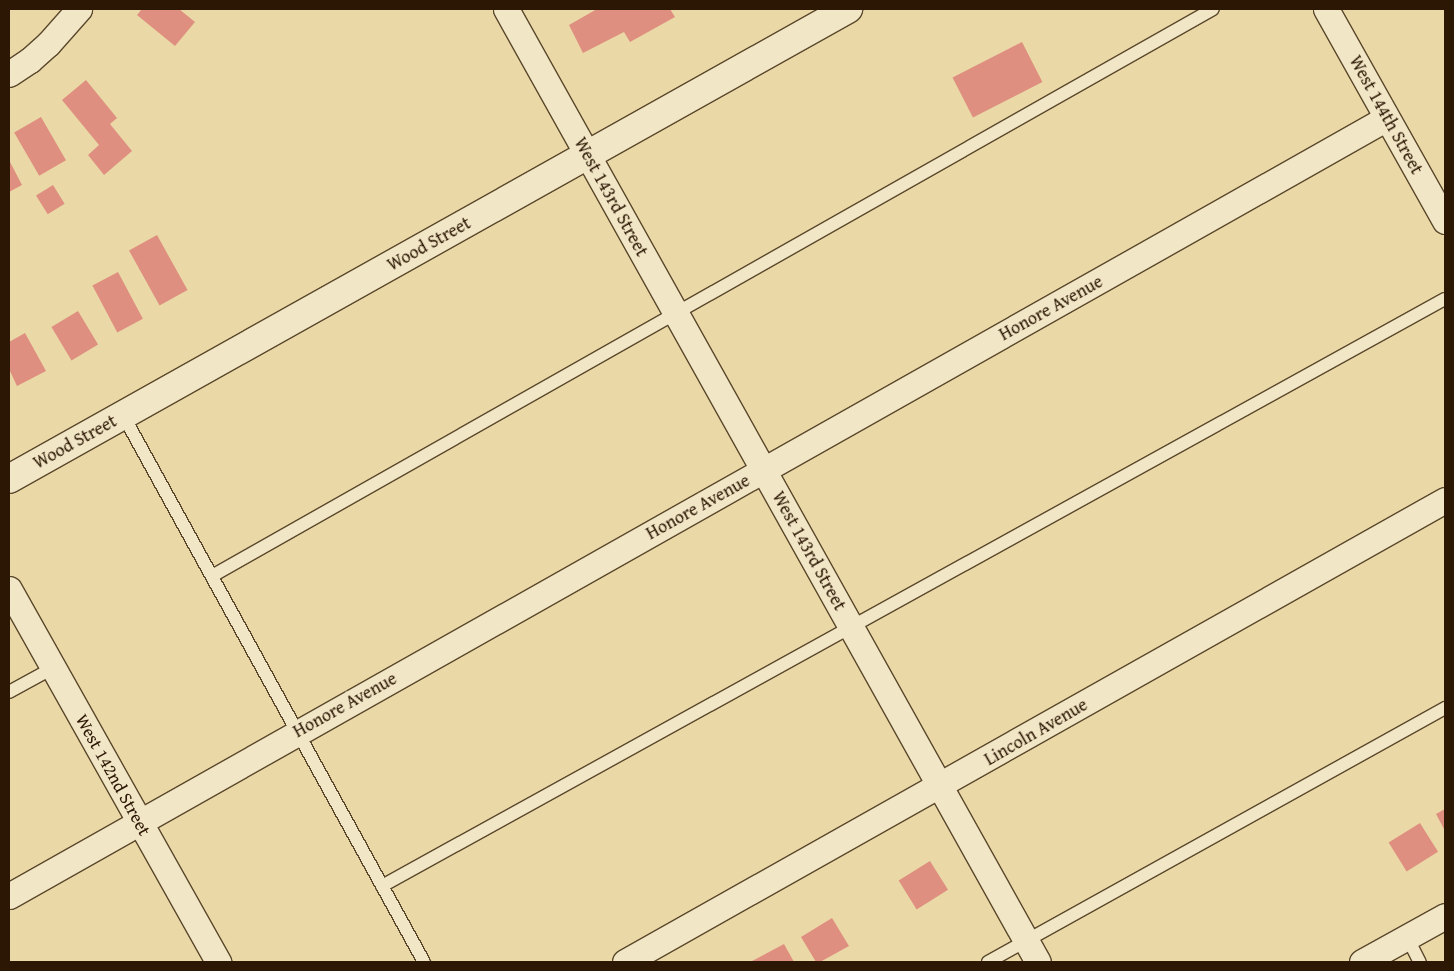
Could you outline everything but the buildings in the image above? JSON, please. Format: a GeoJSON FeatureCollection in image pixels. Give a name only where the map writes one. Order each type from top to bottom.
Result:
{"type":"FeatureCollection","features":[{"type":"Feature","properties":{"kind":"main road","name":"Wood Street"},"geometry":{"type":"LineString","coordinates":[[9,479],[848,9]]}},
{"type":"Feature","properties":{"kind":"street"},"geometry":{"type":"LineString","coordinates":[[9,74],[30,60],[48,44],[79,9]]}},
{"type":"Feature","properties":{"kind":"street","name":"West 143rd Street"},"geometry":{"type":"LineString","coordinates":[[506,9],[1038,962]]}},
{"type":"Feature","properties":{"kind":"street","name":"West 144th Street"},"geometry":{"type":"LineString","coordinates":[[1326,9],[1445,221]]}},
{"type":"Feature","properties":{"kind":"street","name":"Honore Avenue"},"geometry":{"type":"LineString","coordinates":[[9,896],[1388,118]]}},
{"type":"Feature","properties":{"kind":"street","name":"Lincoln Avenue"},"geometry":{"type":"LineString","coordinates":[[625,962],[1445,500]]}},
{"type":"Feature","properties":{"kind":"street","name":"West 142nd Street"},"geometry":{"type":"LineString","coordinates":[[9,589],[218,962]]}},
{"type":"Feature","properties":{"kind":"street"},"geometry":{"type":"LineString","coordinates":[[1362,962],[1445,916]]}},
{"type":"Feature","properties":{"kind":"lane"},"geometry":{"type":"LineString","coordinates":[[212,576],[1213,9]]}},
{"type":"Feature","properties":{"kind":"lane"},"geometry":{"type":"LineString","coordinates":[[382,886],[1445,299]]}},
{"type":"Feature","properties":{"kind":"lane"},"geometry":{"type":"LineString","coordinates":[[123,415],[424,962]]}},
{"type":"Feature","properties":{"kind":"lane"},"geometry":{"type":"LineString","coordinates":[[9,692],[53,668]]}},
{"type":"Feature","properties":{"kind":"lane"},"geometry":{"type":"LineString","coordinates":[[988,962],[1445,708]]}},
{"type":"Feature","properties":{"kind":"lane"},"geometry":{"type":"LineString","coordinates":[[1407,937],[1420,962]]}}]}
